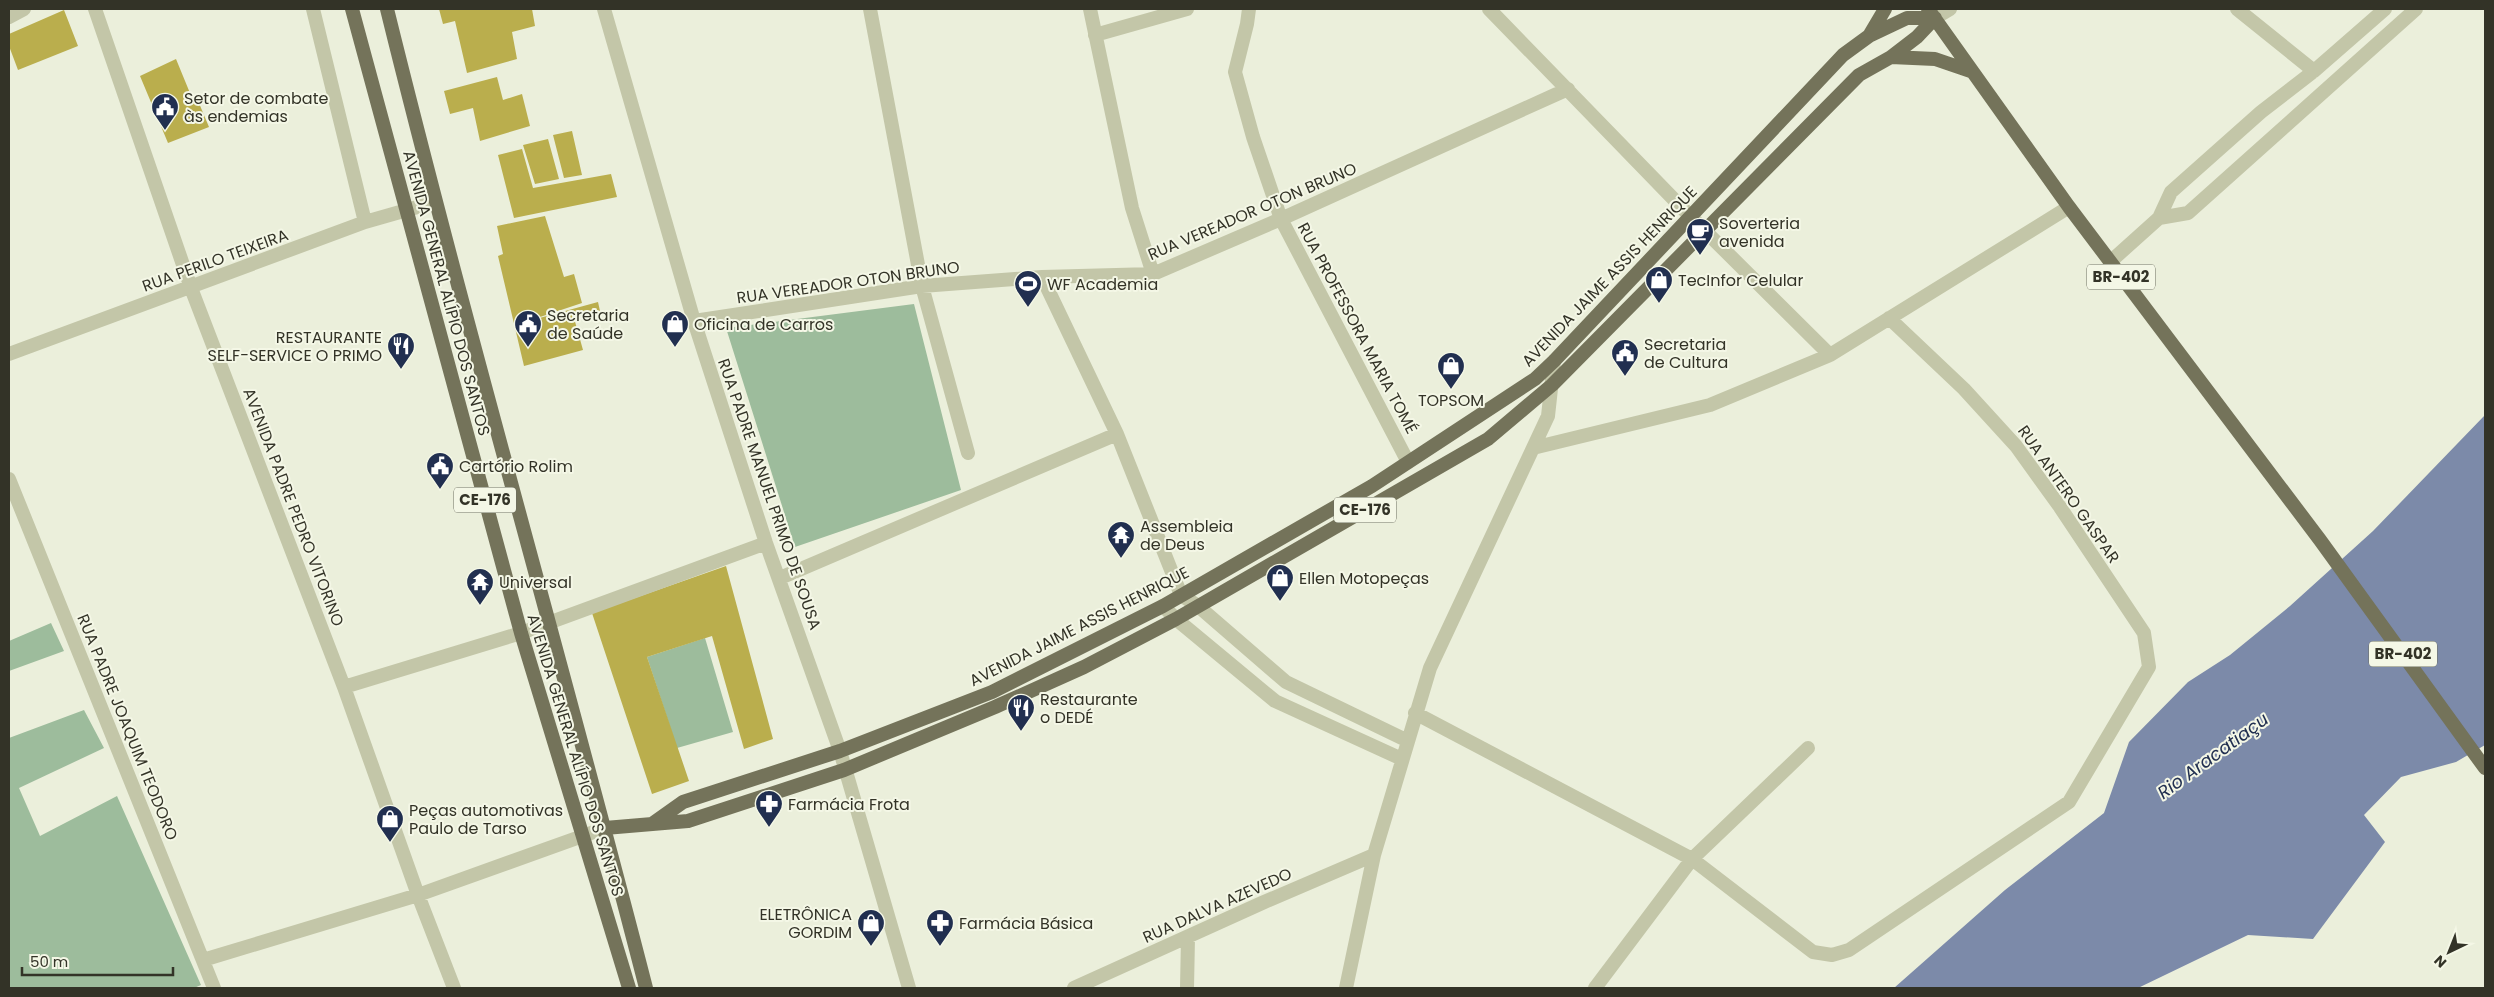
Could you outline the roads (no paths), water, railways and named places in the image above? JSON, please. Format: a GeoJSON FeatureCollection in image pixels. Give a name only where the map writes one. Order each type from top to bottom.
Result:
{"type":"FeatureCollection","features":[{"type":"Feature","properties":{"kind":"main road","name":"AVENIDA GENERAL ALÍPIO DOS SANTOS"},"geometry":{"type":"LineString","coordinates":[[352,9],[521,633],[581,836],[629,988]]}},
{"type":"Feature","properties":{"kind":"main road","name":"AVENIDA GENERAL ALÍPIO DOS SANTOS"},"geometry":{"type":"LineString","coordinates":[[387,9],[435,202],[605,828],[646,988]]}},
{"type":"Feature","properties":{"kind":"main road","name":"AVENIDA JAIME ASSIS HENRIQUE"},"geometry":{"type":"LineString","coordinates":[[651,825],[682,802],[840,751],[992,692],[1164,606],[1372,486],[1535,379],[1843,55],[1870,36],[1886,9]]}},
{"type":"Feature","properties":{"kind":"main road"},"geometry":{"type":"LineString","coordinates":[[1870,36],[1907,18],[1931,13]]}},
{"type":"Feature","properties":{"kind":"main road"},"geometry":{"type":"LineString","coordinates":[[1891,57],[1917,37],[1931,13]]}},
{"type":"Feature","properties":{"kind":"main road","name":"BR-402"},"geometry":{"type":"LineString","coordinates":[[1931,13],[2069,207],[2320,540],[2485,768]]}},
{"type":"Feature","properties":{"kind":"main road"},"geometry":{"type":"LineString","coordinates":[[1891,57],[1935,60],[1974,72]]}},
{"type":"Feature","properties":{"kind":"main road","name":"CE-176"},"geometry":{"type":"LineString","coordinates":[[605,828],[688,821],[844,770],[1084,667],[1176,619],[1488,439],[1552,385],[1859,75],[1891,57]]}},
{"type":"Feature","properties":{"kind":"street"},"geometry":{"type":"LineString","coordinates":[[9,17],[24,9]]}},
{"type":"Feature","properties":{"kind":"street","name":"AVENIDA PADRE PEDRO VITORINO"},"geometry":{"type":"LineString","coordinates":[[95,9],[191,288],[344,687],[418,896],[454,988]]}},
{"type":"Feature","properties":{"kind":"street"},"geometry":{"type":"LineString","coordinates":[[313,9],[365,222]]}},
{"type":"Feature","properties":{"kind":"street","name":"RUA PADRE MANUEL PRIMO DE SOUSA"},"geometry":{"type":"LineString","coordinates":[[604,9],[694,322],[766,543],[840,751],[909,988]]}},
{"type":"Feature","properties":{"kind":"street"},"geometry":{"type":"LineString","coordinates":[[870,9],[922,286],[968,454]]}},
{"type":"Feature","properties":{"kind":"street"},"geometry":{"type":"LineString","coordinates":[[1090,9],[1132,208],[1153,274]]}},
{"type":"Feature","properties":{"kind":"street"},"geometry":{"type":"LineString","coordinates":[[1095,35],[1187,9]]}},
{"type":"Feature","properties":{"kind":"street","name":"RUA PROFESSORA MARIA TOMÉ"},"geometry":{"type":"LineString","coordinates":[[1249,9],[1235,72],[1253,137],[1281,219],[1408,462]]}},
{"type":"Feature","properties":{"kind":"street"},"geometry":{"type":"LineString","coordinates":[[1489,9],[1691,217],[1706,229],[1830,355]]}},
{"type":"Feature","properties":{"kind":"street"},"geometry":{"type":"LineString","coordinates":[[1931,13],[1950,9]]}},
{"type":"Feature","properties":{"kind":"street"},"geometry":{"type":"LineString","coordinates":[[2237,9],[2314,71]]}},
{"type":"Feature","properties":{"kind":"street"},"geometry":{"type":"LineString","coordinates":[[2110,262],[2159,218],[2171,192],[2261,112],[2314,71],[2385,9]]}},
{"type":"Feature","properties":{"kind":"street"},"geometry":{"type":"LineString","coordinates":[[2159,218],[2188,214],[2416,9]]}},
{"type":"Feature","properties":{"kind":"street","name":"RUA VEREADOR OTON BRUNO"},"geometry":{"type":"LineString","coordinates":[[694,322],[922,286],[1042,277],[1153,274],[1281,219],[1568,89]]}},
{"type":"Feature","properties":{"kind":"street","name":"RUA PERILO TEIXEIRA"},"geometry":{"type":"LineString","coordinates":[[9,354],[365,222],[435,202]]}},
{"type":"Feature","properties":{"kind":"street"},"geometry":{"type":"LineString","coordinates":[[1533,448],[1710,405],[1830,355],[2069,207]]}},
{"type":"Feature","properties":{"kind":"street"},"geometry":{"type":"LineString","coordinates":[[1042,277],[1117,434],[1181,595],[1198,606],[1286,682],[1408,741]]}},
{"type":"Feature","properties":{"kind":"street","name":"RUA ANTERO GASPAR"},"geometry":{"type":"LineString","coordinates":[[1692,859],[1813,952],[1832,955],[1849,950],[2069,802],[2149,667],[2144,633],[2060,507],[2016,446],[1964,389],[1888,318]]}},
{"type":"Feature","properties":{"kind":"street"},"geometry":{"type":"LineString","coordinates":[[1346,988],[1374,856],[1430,668],[1548,416],[1554,361]]}},
{"type":"Feature","properties":{"kind":"street"},"geometry":{"type":"LineString","coordinates":[[780,578],[1117,434]]}},
{"type":"Feature","properties":{"kind":"street","name":"RUA PADRE JOAQUIM TEODORO"},"geometry":{"type":"LineString","coordinates":[[9,479],[214,988]]}},
{"type":"Feature","properties":{"kind":"street"},"geometry":{"type":"LineString","coordinates":[[344,687],[549,624],[766,543]]}},
{"type":"Feature","properties":{"kind":"street"},"geometry":{"type":"LineString","coordinates":[[1164,606],[1176,619],[1275,702],[1402,759]]}},
{"type":"Feature","properties":{"kind":"street"},"geometry":{"type":"LineString","coordinates":[[1416,712],[1692,859]]}},
{"type":"Feature","properties":{"kind":"street"},"geometry":{"type":"LineString","coordinates":[[1595,988],[1692,859],[1808,748]]}},
{"type":"Feature","properties":{"kind":"street"},"geometry":{"type":"LineString","coordinates":[[203,960],[418,896],[605,828]]}},
{"type":"Feature","properties":{"kind":"street","name":"RUA DALVA AZEVEDO"},"geometry":{"type":"LineString","coordinates":[[1074,988],[1374,856]]}},
{"type":"Feature","properties":{"kind":"street"},"geometry":{"type":"LineString","coordinates":[[1187,988],[1188,937]]}},
{"type":"Feature","properties":{"kind":"water","name":"Rio Aracatiaçu"},"geometry":{"type":"Polygon","coordinates":[[[2485,415],[2485,745],[2456,762],[2401,777],[2364,815],[2385,842],[2313,939],[2248,935],[2138,988],[1894,988],[2005,890],[2104,813],[2129,742],[2188,682],[2230,655],[2290,606],[2373,531],[2485,415]]]}},
{"type":"Feature","properties":{"kind":"place","name":"Setor de combate às endemias"},"geometry":{"type":"Point","coordinates":[165,131]}},
{"type":"Feature","properties":{"kind":"place","name":"Soverteria avenida"},"geometry":{"type":"Point","coordinates":[1700,256]}},
{"type":"Feature","properties":{"kind":"place","name":"TecInfor Celular"},"geometry":{"type":"Point","coordinates":[1659,304]}},
{"type":"Feature","properties":{"kind":"place","name":"WF Academia"},"geometry":{"type":"Point","coordinates":[1028,308]}},
{"type":"Feature","properties":{"kind":"place","name":"Secretaria de Saúde"},"geometry":{"type":"Point","coordinates":[528,348]}},
{"type":"Feature","properties":{"kind":"place","name":"Oficina de Carros"},"geometry":{"type":"Point","coordinates":[675,348]}},
{"type":"Feature","properties":{"kind":"place","name":"RESTAURANTE SELF-SERVICE O PRIMO"},"geometry":{"type":"Point","coordinates":[401,370]}},
{"type":"Feature","properties":{"kind":"place","name":"Secretaria de Cultura"},"geometry":{"type":"Point","coordinates":[1625,377]}},
{"type":"Feature","properties":{"kind":"place","name":"TOPSOM"},"geometry":{"type":"Point","coordinates":[1451,390]}},
{"type":"Feature","properties":{"kind":"place","name":"Cartório Rolim"},"geometry":{"type":"Point","coordinates":[440,490]}},
{"type":"Feature","properties":{"kind":"place","name":"Assembleia de Deus"},"geometry":{"type":"Point","coordinates":[1121,559]}},
{"type":"Feature","properties":{"kind":"place","name":"Ellen Motopeças"},"geometry":{"type":"Point","coordinates":[1280,602]}},
{"type":"Feature","properties":{"kind":"place","name":"Universal"},"geometry":{"type":"Point","coordinates":[480,606]}},
{"type":"Feature","properties":{"kind":"place","name":"Restaurante o DEDÉ"},"geometry":{"type":"Point","coordinates":[1021,732]}},
{"type":"Feature","properties":{"kind":"place","name":"Farmácia Frota"},"geometry":{"type":"Point","coordinates":[769,828]}},
{"type":"Feature","properties":{"kind":"place","name":"Peças automotivas Paulo de Tarso"},"geometry":{"type":"Point","coordinates":[390,843]}},
{"type":"Feature","properties":{"kind":"place","name":"ELETRÔNICA GORDIM"},"geometry":{"type":"Point","coordinates":[871,947]}},
{"type":"Feature","properties":{"kind":"place","name":"Farmácia Básica"},"geometry":{"type":"Point","coordinates":[940,947]}}]}
